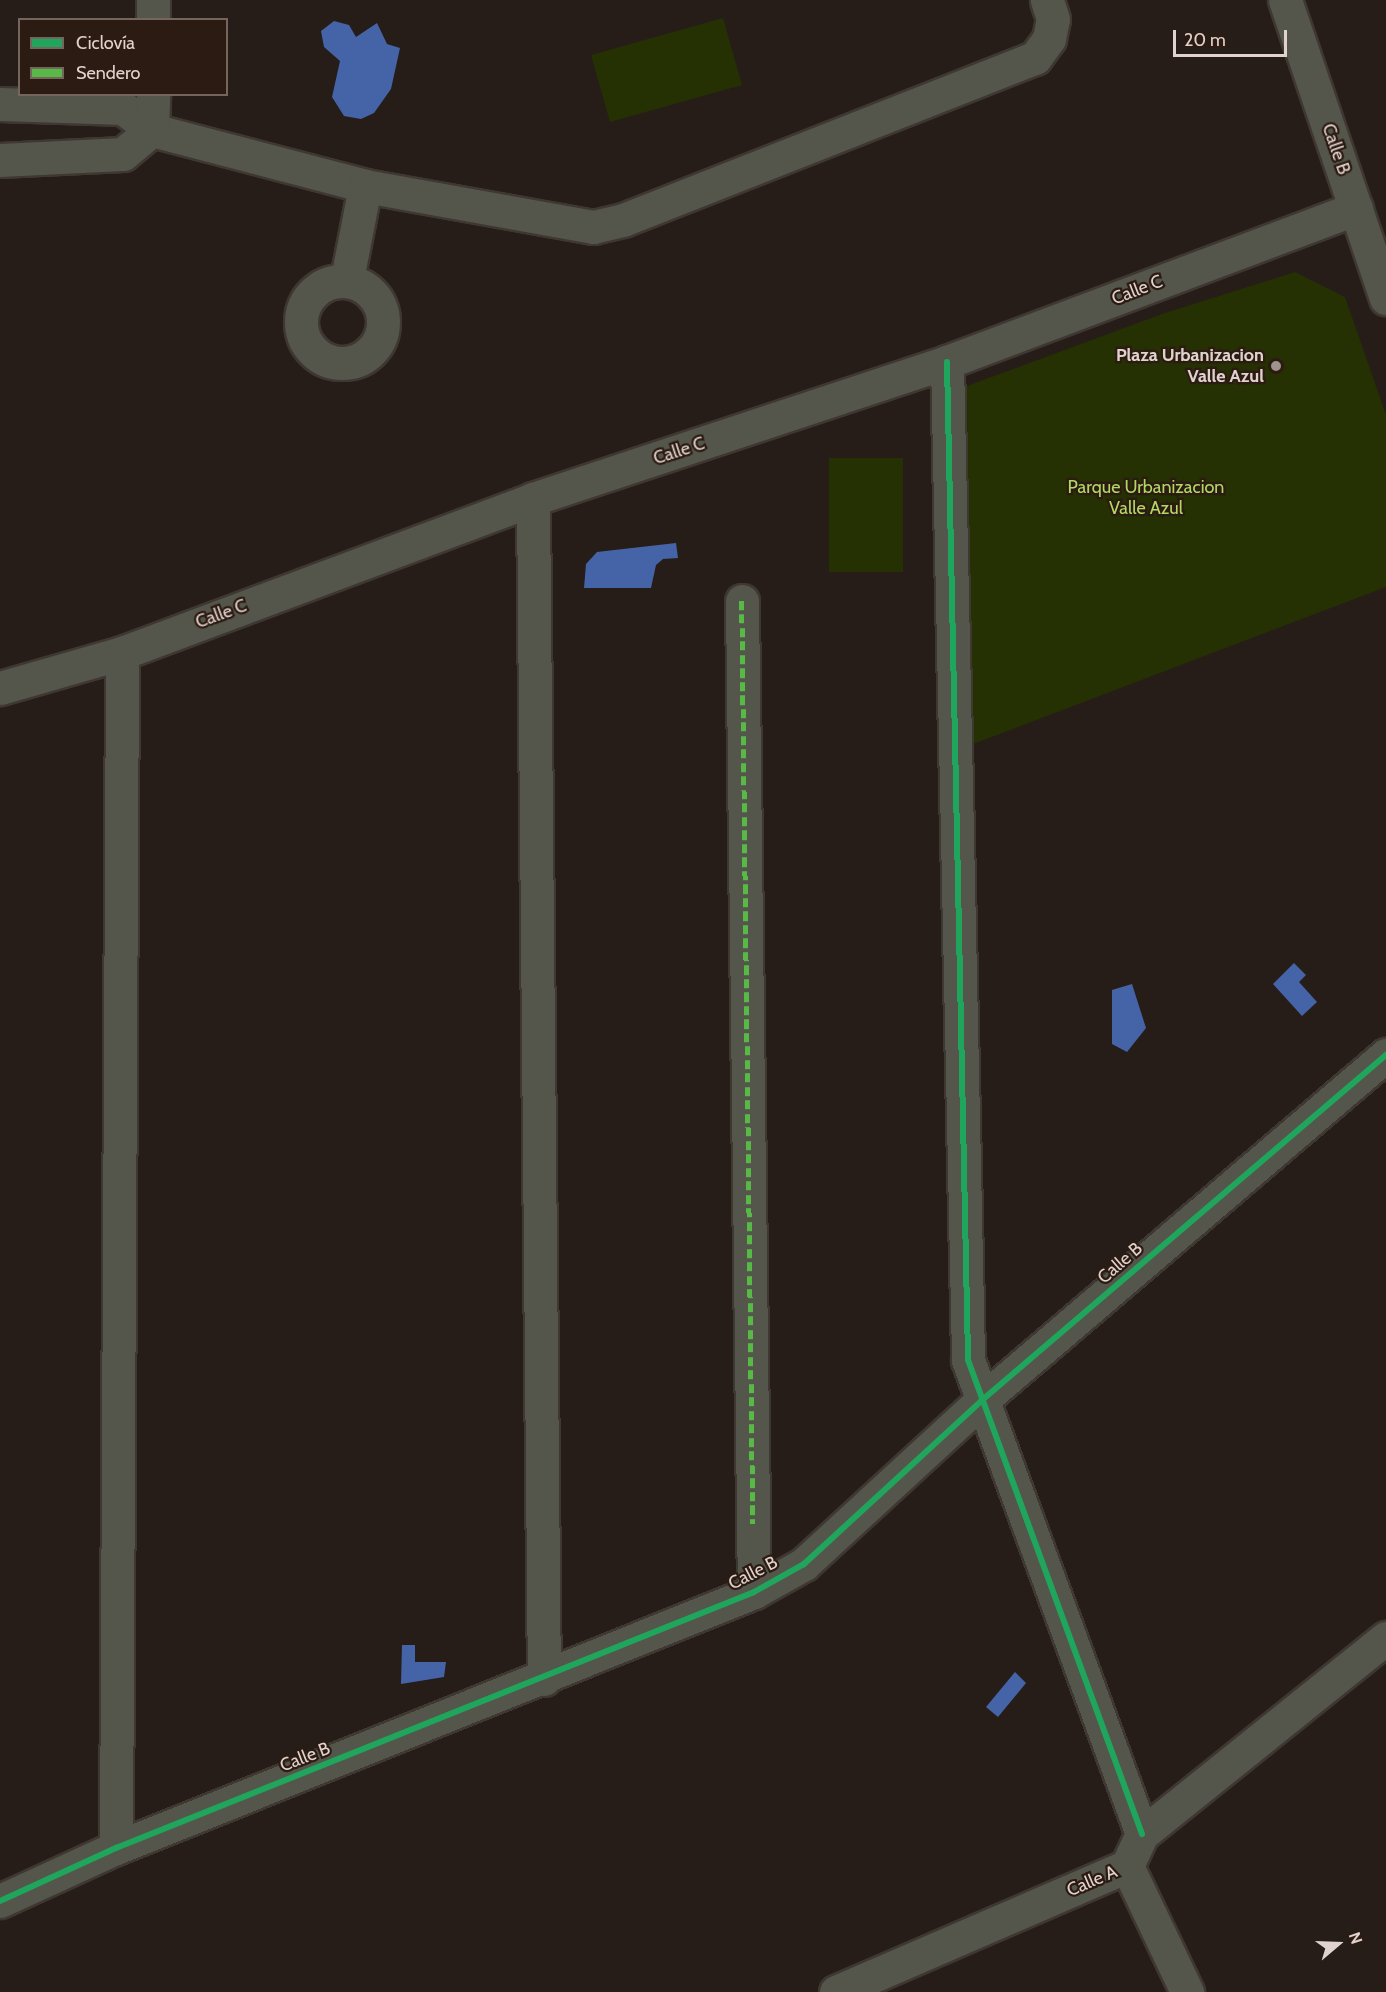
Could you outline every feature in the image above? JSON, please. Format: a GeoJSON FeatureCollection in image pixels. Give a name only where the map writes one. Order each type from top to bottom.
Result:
{"type":"FeatureCollection","features":[{"type":"Feature","properties":{"kind":"street"},"geometry":{"type":"LineString","coordinates":[[153,0],[153,18]]}},
{"type":"Feature","properties":{"kind":"street"},"geometry":{"type":"LineString","coordinates":[[0,104],[123,108],[152,130],[365,186],[593,227],[623,220],[1035,58],[1048,39],[1053,19],[1047,0]]}},
{"type":"Feature","properties":{"kind":"street","name":"Calle B"},"geometry":{"type":"LineString","coordinates":[[1285,0],[1382,277]]}},
{"type":"Feature","properties":{"kind":"street"},"geometry":{"type":"LineString","coordinates":[[0,160],[123,154],[152,130],[153,96]]}},
{"type":"Feature","properties":{"kind":"street"},"geometry":{"type":"LineString","coordinates":[[347,279],[365,186]]}},
{"type":"Feature","properties":{"kind":"street","name":"Calle C"},"geometry":{"type":"LineString","coordinates":[[0,688],[122,653],[533,499],[947,362],[1356,208]]}},
{"type":"Feature","properties":{"kind":"street"},"geometry":{"type":"LineString","coordinates":[[947,362],[968,1360],[981,1401],[1142,1834]]}},
{"type":"Feature","properties":{"kind":"street"},"geometry":{"type":"LineString","coordinates":[[533,499],[544,1679]]}},
{"type":"Feature","properties":{"kind":"street"},"geometry":{"type":"LineString","coordinates":[[742,601],[754,1592]]}},
{"type":"Feature","properties":{"kind":"street"},"geometry":{"type":"LineString","coordinates":[[116,1848],[122,653]]}},
{"type":"Feature","properties":{"kind":"street","name":"Calle B"},"geometry":{"type":"LineString","coordinates":[[0,1901],[116,1848],[544,1679],[754,1592],[804,1564],[981,1401],[1386,1055]]}},
{"type":"Feature","properties":{"kind":"street","name":"Calle A"},"geometry":{"type":"LineString","coordinates":[[836,1992],[1128,1866],[1142,1834],[1386,1638]]}},
{"type":"Feature","properties":{"kind":"street"},"geometry":{"type":"LineString","coordinates":[[1128,1866],[1187,1992]]}},
{"type":"Feature","properties":{"kind":"green space"},"geometry":{"type":"Polygon","coordinates":[[[723,18],[742,85],[610,122],[591,55],[723,18]]]}},
{"type":"Feature","properties":{"kind":"green space","name":"Parque Urbanizacion Valle Azul"},"geometry":{"type":"Polygon","coordinates":[[[1295,272],[1345,297],[1386,415],[1386,587],[968,746],[967,386],[1162,314],[1295,272]]]}},
{"type":"Feature","properties":{"kind":"green space"},"geometry":{"type":"Polygon","coordinates":[[[829,458],[903,458],[903,572],[829,572],[829,458]]]}},
{"type":"Feature","properties":{"kind":"water"},"geometry":{"type":"Polygon","coordinates":[[[334,21],[349,25],[356,37],[377,23],[387,44],[400,48],[391,89],[374,113],[361,119],[344,116],[332,97],[340,61],[324,47],[321,31],[334,21]]]}},
{"type":"Feature","properties":{"kind":"water"},"geometry":{"type":"Polygon","coordinates":[[[676,543],[678,558],[663,559],[656,565],[651,588],[584,588],[586,564],[597,552],[676,543]]]}},
{"type":"Feature","properties":{"kind":"water"},"geometry":{"type":"Polygon","coordinates":[[[1294,963],[1306,975],[1299,982],[1317,1002],[1302,1016],[1273,984],[1294,963]]]}},
{"type":"Feature","properties":{"kind":"water"},"geometry":{"type":"Polygon","coordinates":[[[1132,984],[1146,1028],[1127,1052],[1112,1044],[1112,990],[1132,984]]]}},
{"type":"Feature","properties":{"kind":"water"},"geometry":{"type":"Polygon","coordinates":[[[402,1645],[415,1645],[415,1662],[446,1662],[444,1677],[401,1684],[402,1645]]]}},
{"type":"Feature","properties":{"kind":"water"},"geometry":{"type":"Polygon","coordinates":[[[1015,1672],[1026,1683],[998,1717],[986,1707],[1015,1672]]]}},
{"type":"Feature","properties":{"kind":"marked path"},"geometry":{"type":"LineString","coordinates":[[742,601],[753,1524]]}},
{"type":"Feature","properties":{"kind":"cycle path"},"geometry":{"type":"LineString","coordinates":[[947,362],[968,1360],[1142,1834]]}},
{"type":"Feature","properties":{"kind":"cycle path"},"geometry":{"type":"LineString","coordinates":[[0,1901],[116,1848],[754,1592],[804,1564],[981,1401],[1386,1055]]}},
{"type":"Feature","properties":{"kind":"place","name":"Plaza Urbanizacion Valle Azul"},"geometry":{"type":"Point","coordinates":[1276,366]}}]}
